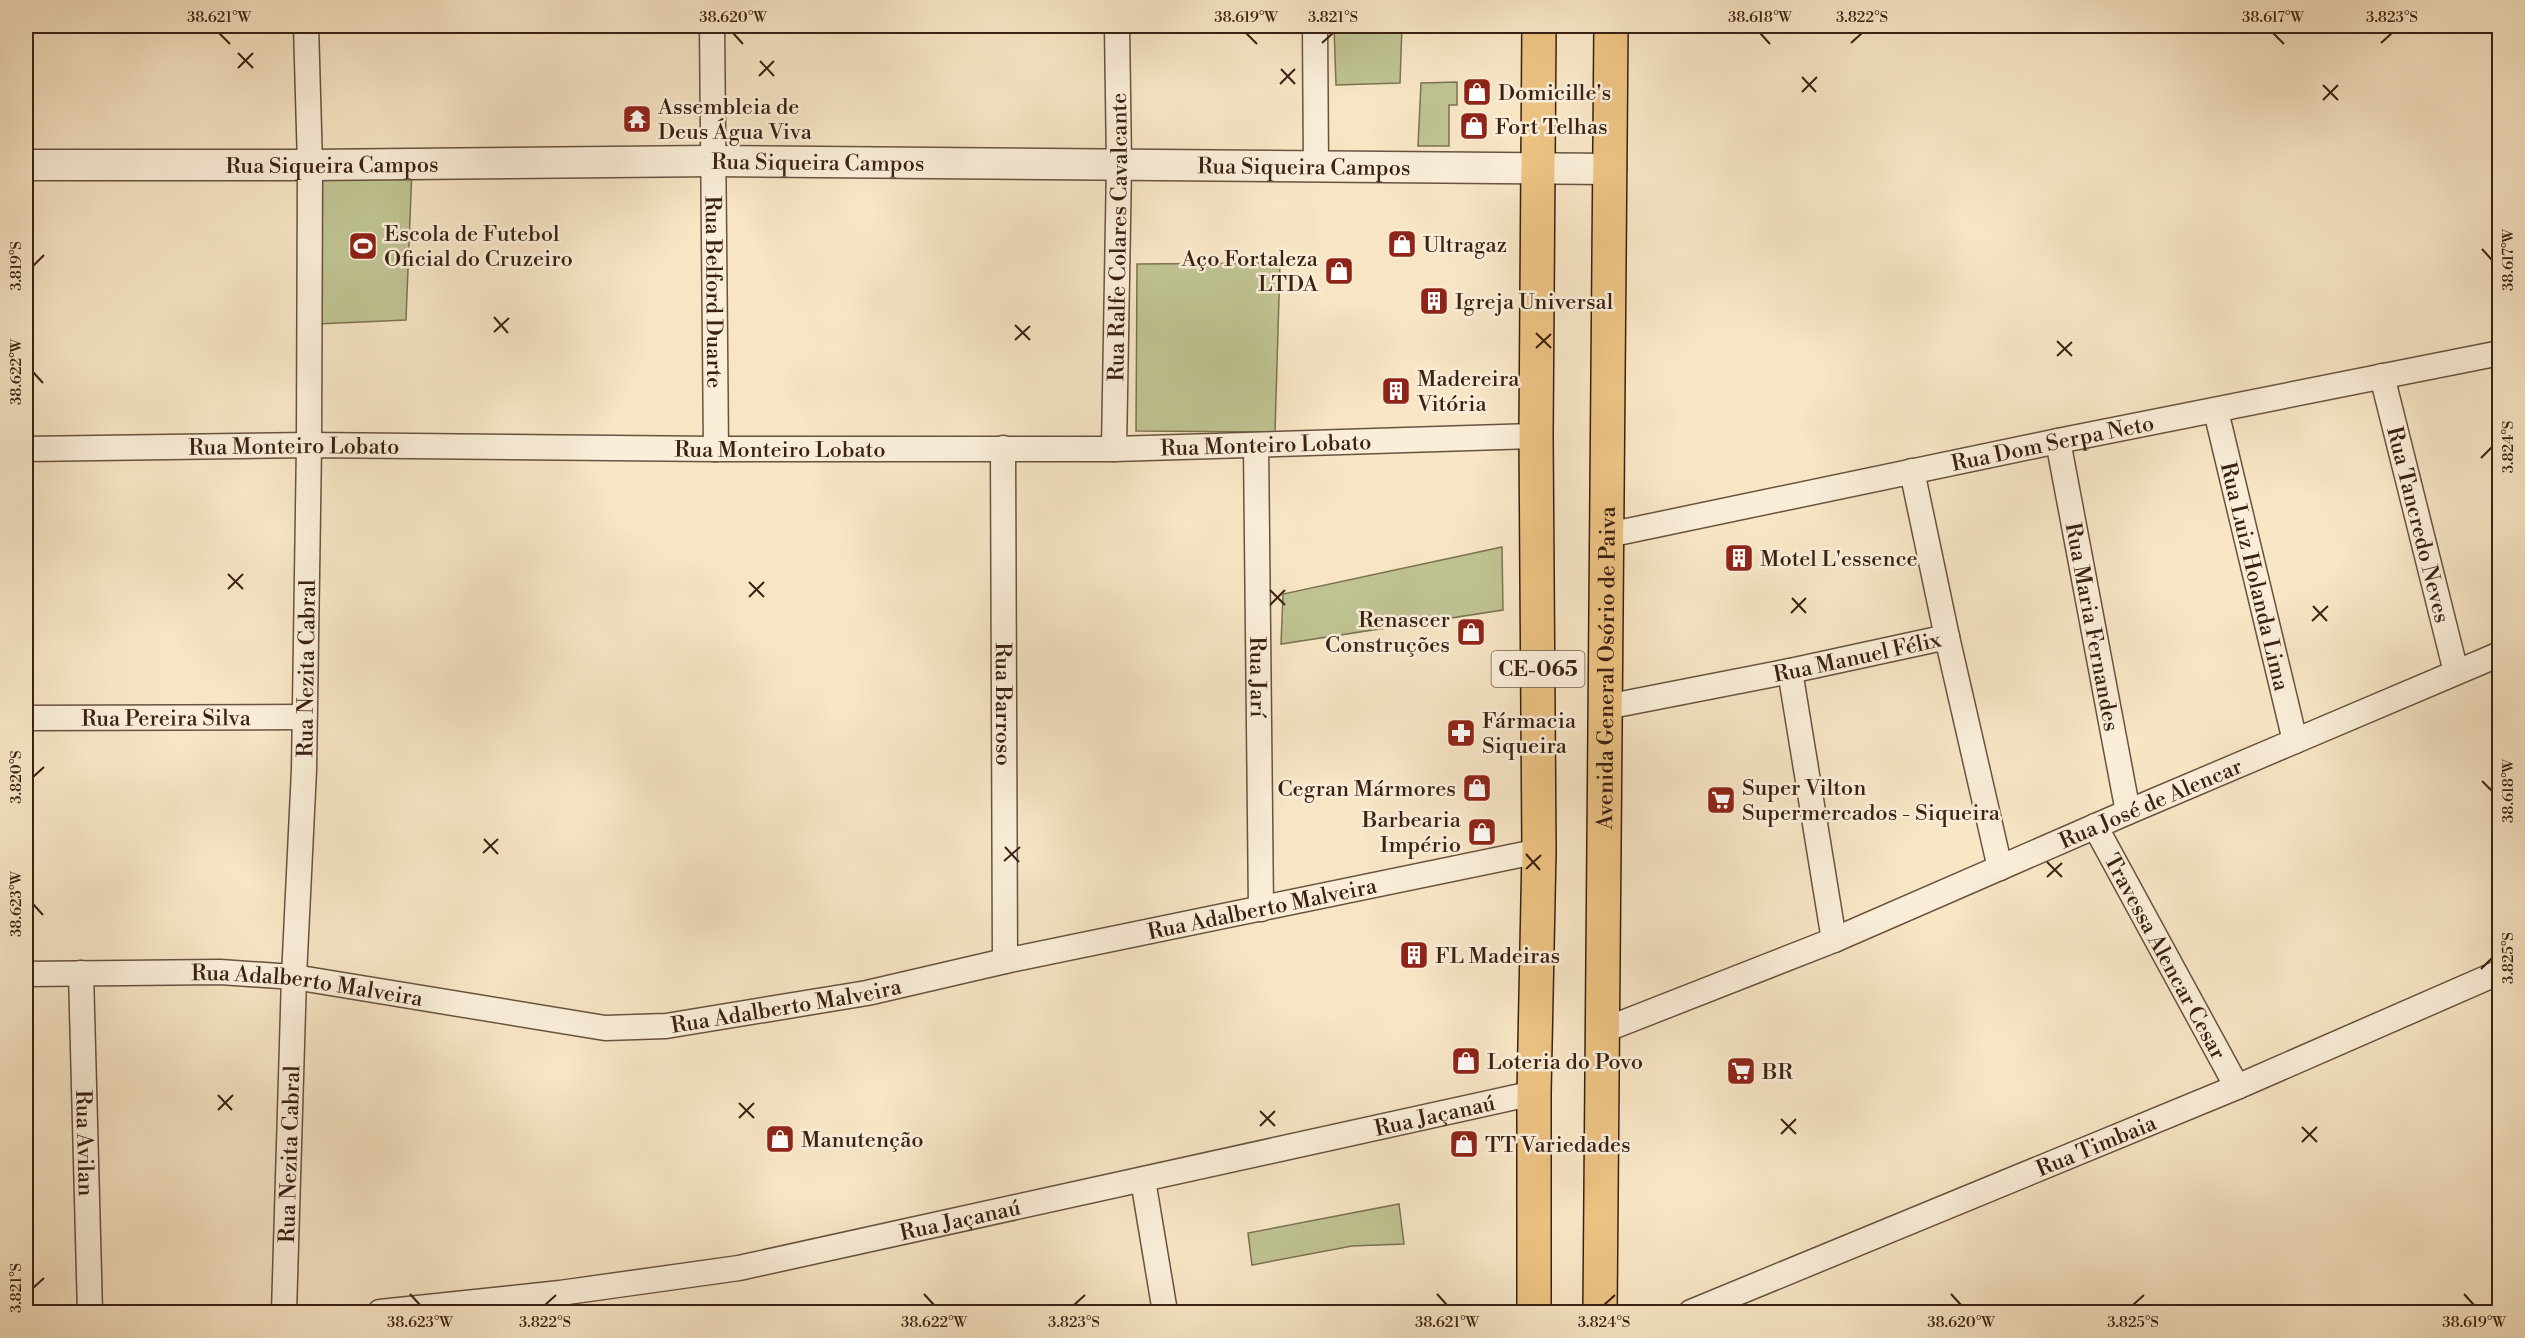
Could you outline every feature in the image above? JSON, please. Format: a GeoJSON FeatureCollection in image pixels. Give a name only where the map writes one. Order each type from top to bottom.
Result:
{"type":"FeatureCollection","features":[{"type":"Feature","properties":{"kind":"main road","name":"CE-065"},"geometry":{"type":"LineString","coordinates":[[1534,1312],[1534,1093],[1539,851],[1536,436],[1539,26]]}},
{"type":"Feature","properties":{"kind":"main road","name":"Avenida General Osório de Paiva"},"geometry":{"type":"LineString","coordinates":[[1600,1312],[1611,26]]}},
{"type":"Feature","properties":{"kind":"street","name":"Rua Nezita Cabral"},"geometry":{"type":"LineString","coordinates":[[284,1312],[304,717],[309,445],[309,165],[306,26]]}},
{"type":"Feature","properties":{"kind":"street","name":"Rua Belford Duarte"},"geometry":{"type":"LineString","coordinates":[[712,26],[716,449]]}},
{"type":"Feature","properties":{"kind":"street","name":"Rua Ralfe Colares Cavalcante"},"geometry":{"type":"LineString","coordinates":[[1114,448],[1119,165],[1117,26]]}},
{"type":"Feature","properties":{"kind":"street"},"geometry":{"type":"LineString","coordinates":[[1315,26],[1316,167]]}},
{"type":"Feature","properties":{"kind":"street","name":"Rua Siqueira Campos"},"geometry":{"type":"LineString","coordinates":[[26,165],[713,161],[1611,169]]}},
{"type":"Feature","properties":{"kind":"street","name":"Rua Dom Serpa Neto"},"geometry":{"type":"LineString","coordinates":[[1608,535],[2058,441],[2499,353]]}},
{"type":"Feature","properties":{"kind":"street","name":"Rua Tancredo Neves"},"geometry":{"type":"LineString","coordinates":[[2382,376],[2457,672]]}},
{"type":"Feature","properties":{"kind":"street","name":"Rua Luiz Holanda Lima"},"geometry":{"type":"LineString","coordinates":[[2216,411],[2295,741]]}},
{"type":"Feature","properties":{"kind":"street","name":"Rua Monteiro Lobato"},"geometry":{"type":"LineString","coordinates":[[26,449],[309,445],[716,449],[1114,448],[1256,446],[1536,436]]}},
{"type":"Feature","properties":{"kind":"street","name":"Rua Maria Fernandes"},"geometry":{"type":"LineString","coordinates":[[2058,441],[2128,812]]}},
{"type":"Feature","properties":{"kind":"street","name":"Rua Jarí"},"geometry":{"type":"LineString","coordinates":[[1256,446],[1261,909]]}},
{"type":"Feature","properties":{"kind":"street","name":"Rua Barroso"},"geometry":{"type":"LineString","coordinates":[[1002,448],[1005,961]]}},
{"type":"Feature","properties":{"kind":"street"},"geometry":{"type":"LineString","coordinates":[[1912,471],[1947,637]]}},
{"type":"Feature","properties":{"kind":"street","name":"Rua Manuel Félix"},"geometry":{"type":"LineString","coordinates":[[1606,707],[1947,637],[2000,868]]}},
{"type":"Feature","properties":{"kind":"street","name":"Rua José de Alencar"},"geometry":{"type":"LineString","coordinates":[[1602,1031],[1834,940],[2499,654]]}},
{"type":"Feature","properties":{"kind":"street"},"geometry":{"type":"LineString","coordinates":[[1790,671],[1834,940]]}},
{"type":"Feature","properties":{"kind":"street","name":"Rua Pereira Silva"},"geometry":{"type":"LineString","coordinates":[[26,718],[304,717]]}},
{"type":"Feature","properties":{"kind":"street","name":"Travessa Alencar Cesar"},"geometry":{"type":"LineString","coordinates":[[2095,826],[2237,1087]]}},
{"type":"Feature","properties":{"kind":"street","name":"Rua Adalberto Malveira"},"geometry":{"type":"LineString","coordinates":[[26,974],[220,972],[294,977],[605,1028],[638,1029],[867,993],[1005,961],[1539,851]]}},
{"type":"Feature","properties":{"kind":"street","name":"Rua Timbaia"},"geometry":{"type":"LineString","coordinates":[[1691,1312],[2237,1087],[2499,972]]}},
{"type":"Feature","properties":{"kind":"street","name":"Rua Avilan"},"geometry":{"type":"LineString","coordinates":[[81,973],[90,1312]]}},
{"type":"Feature","properties":{"kind":"street","name":"Rua Jaçanaú"},"geometry":{"type":"LineString","coordinates":[[380,1312],[564,1303],[739,1268],[1534,1093]]}},
{"type":"Feature","properties":{"kind":"street"},"geometry":{"type":"LineString","coordinates":[[1143,1179],[1165,1312]]}},
{"type":"Feature","properties":{"kind":"green space"},"geometry":{"type":"Polygon","coordinates":[[[1334,26],[1402,26],[1400,83],[1336,85],[1334,26]]]}},
{"type":"Feature","properties":{"kind":"green space"},"geometry":{"type":"Polygon","coordinates":[[[1457,82],[1457,105],[1449,105],[1449,146],[1418,146],[1421,83],[1457,82]]]}},
{"type":"Feature","properties":{"kind":"green space","name":"Escola de Futebol Oficial do Cruzeiro"},"geometry":{"type":"Polygon","coordinates":[[[412,168],[406,320],[317,324],[317,172],[412,168]]]}},
{"type":"Feature","properties":{"kind":"green space"},"geometry":{"type":"Polygon","coordinates":[[[1280,263],[1275,432],[1136,431],[1137,264],[1280,263]]]}},
{"type":"Feature","properties":{"kind":"green space"},"geometry":{"type":"Polygon","coordinates":[[[1502,547],[1503,610],[1281,644],[1283,594],[1502,547]]]}},
{"type":"Feature","properties":{"kind":"green space"},"geometry":{"type":"Polygon","coordinates":[[[1399,1204],[1404,1244],[1352,1246],[1252,1265],[1248,1233],[1399,1204]]]}},
{"type":"Feature","properties":{"kind":"place","name":"Domicille's"},"geometry":{"type":"Point","coordinates":[1477,92]}},
{"type":"Feature","properties":{"kind":"place","name":"Assembleia de Deus Água Viva"},"geometry":{"type":"Point","coordinates":[637,119]}},
{"type":"Feature","properties":{"kind":"place","name":"Fort Telhas"},"geometry":{"type":"Point","coordinates":[1474,126]}},
{"type":"Feature","properties":{"kind":"place","name":"Ultragaz"},"geometry":{"type":"Point","coordinates":[1402,244]}},
{"type":"Feature","properties":{"kind":"place","name":"Escola de Futebol Oficial do Cruzeiro"},"geometry":{"type":"Point","coordinates":[363,246]}},
{"type":"Feature","properties":{"kind":"place","name":"Aço Fortaleza LTDA"},"geometry":{"type":"Point","coordinates":[1339,271]}},
{"type":"Feature","properties":{"kind":"place","name":"Igreja Universal"},"geometry":{"type":"Point","coordinates":[1434,301]}},
{"type":"Feature","properties":{"kind":"place","name":"Madereira Vitória"},"geometry":{"type":"Point","coordinates":[1396,391]}},
{"type":"Feature","properties":{"kind":"place","name":"Motel L'essence"},"geometry":{"type":"Point","coordinates":[1739,558]}},
{"type":"Feature","properties":{"kind":"place","name":"Renascer Construções"},"geometry":{"type":"Point","coordinates":[1471,632]}},
{"type":"Feature","properties":{"kind":"place","name":"Fármacia Siqueira"},"geometry":{"type":"Point","coordinates":[1461,733]}},
{"type":"Feature","properties":{"kind":"place","name":"Cegran Mármores"},"geometry":{"type":"Point","coordinates":[1477,788]}},
{"type":"Feature","properties":{"kind":"place","name":"Super Vilton Supermercados - Siqueira"},"geometry":{"type":"Point","coordinates":[1721,800]}},
{"type":"Feature","properties":{"kind":"place","name":"Barbearia Império"},"geometry":{"type":"Point","coordinates":[1482,832]}},
{"type":"Feature","properties":{"kind":"place","name":"FL Madeiras"},"geometry":{"type":"Point","coordinates":[1414,955]}},
{"type":"Feature","properties":{"kind":"place","name":"Loteria do Povo"},"geometry":{"type":"Point","coordinates":[1466,1061]}},
{"type":"Feature","properties":{"kind":"place","name":"BR"},"geometry":{"type":"Point","coordinates":[1741,1071]}},
{"type":"Feature","properties":{"kind":"place","name":"Manutenção"},"geometry":{"type":"Point","coordinates":[780,1139]}},
{"type":"Feature","properties":{"kind":"place","name":"TT Variedades"},"geometry":{"type":"Point","coordinates":[1464,1144]}}]}
